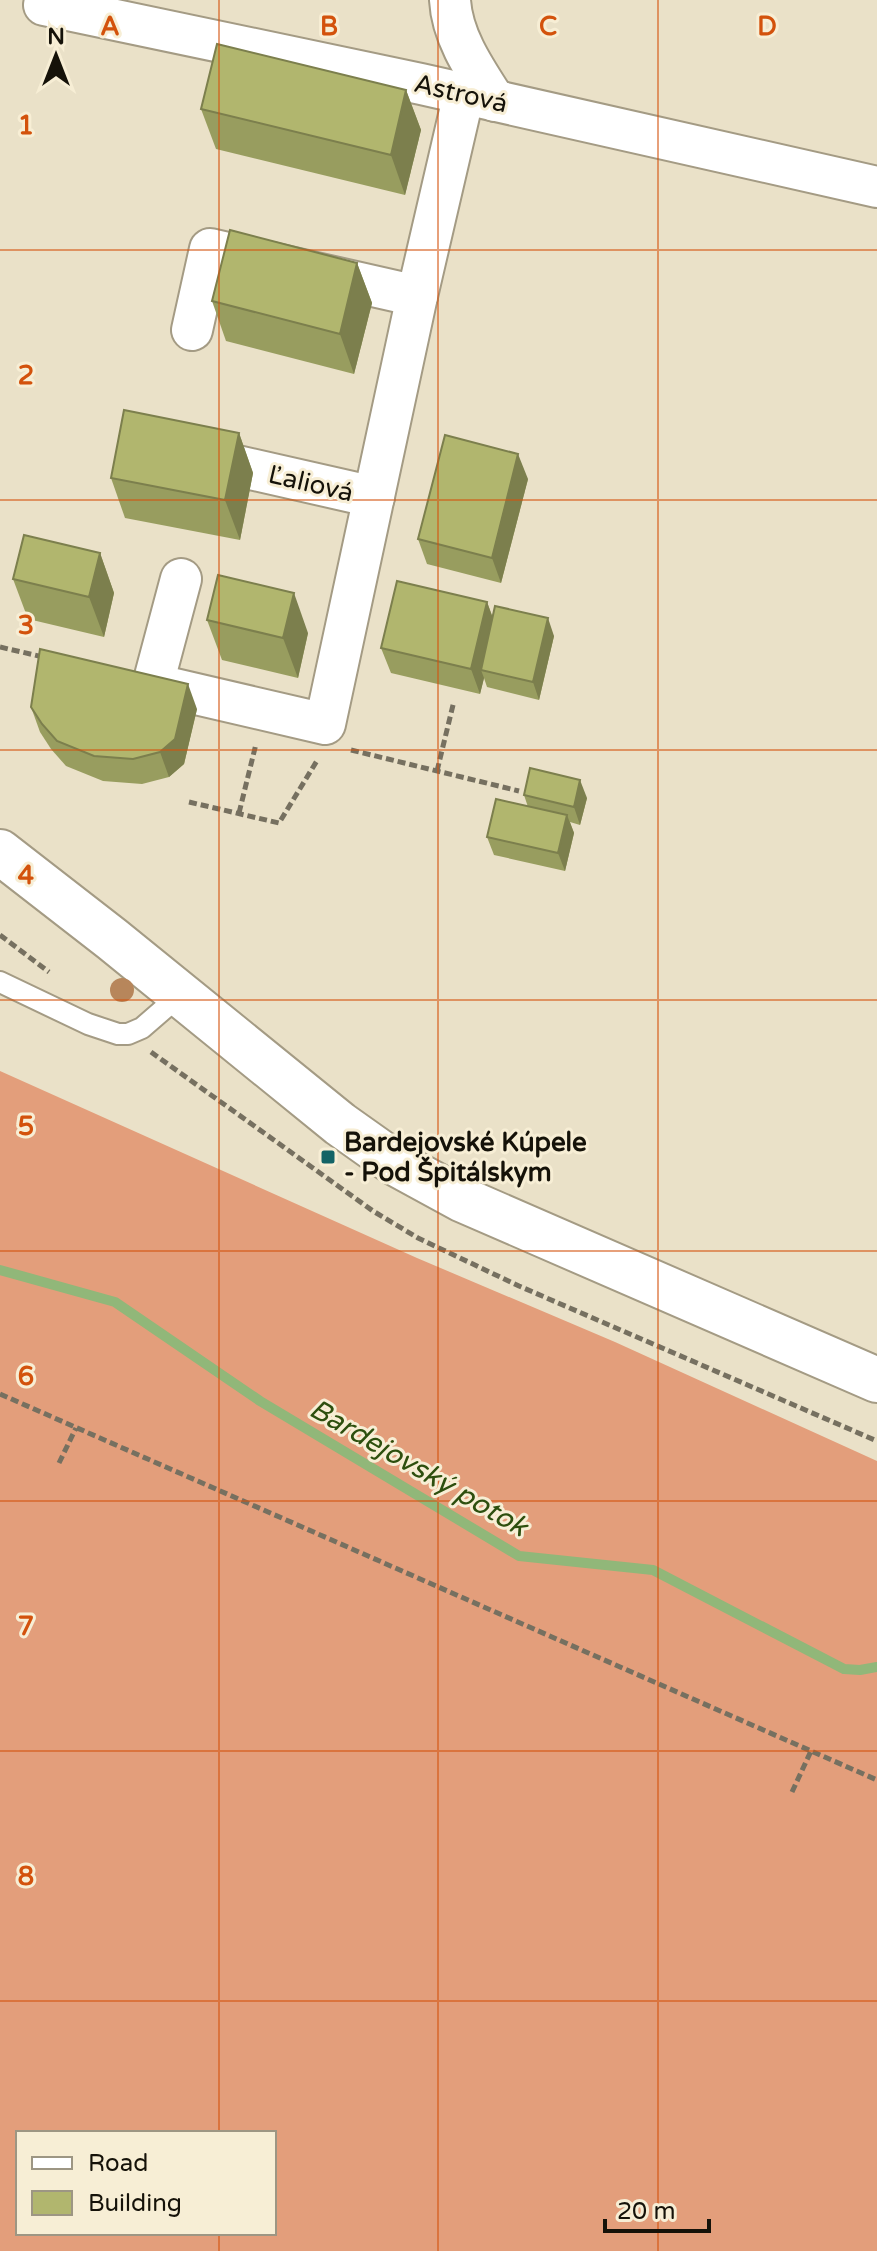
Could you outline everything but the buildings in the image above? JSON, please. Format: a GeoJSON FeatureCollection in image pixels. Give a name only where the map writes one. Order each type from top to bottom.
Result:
{"type":"FeatureCollection","features":[{"type":"Feature","properties":{"kind":"street"},"geometry":{"type":"LineString","coordinates":[[181,579],[153,684],[325,724],[417,296],[480,97],[451,14],[450,0]]}},
{"type":"Feature","properties":{"kind":"street","name":"Astrová"},"geometry":{"type":"LineString","coordinates":[[44,5],[480,97],[877,187]]}},
{"type":"Feature","properties":{"kind":"street"},"geometry":{"type":"LineString","coordinates":[[192,330],[210,249],[417,296]]}},
{"type":"Feature","properties":{"kind":"street","name":"Ľaliová"},"geometry":{"type":"LineString","coordinates":[[202,458],[374,497]]}},
{"type":"Feature","properties":{"kind":"street"},"geometry":{"type":"LineString","coordinates":[[0,852],[340,1124],[395,1163],[461,1199],[877,1380]]}},
{"type":"Feature","properties":{"kind":"lane"},"geometry":{"type":"LineString","coordinates":[[0,982],[88,1024],[118,1034],[128,1034],[142,1028],[180,995]]}},
{"type":"Feature","properties":{"kind":"path"},"geometry":{"type":"LineString","coordinates":[[0,647],[46,658]]}},
{"type":"Feature","properties":{"kind":"path"},"geometry":{"type":"LineString","coordinates":[[437,771],[454,701]]}},
{"type":"Feature","properties":{"kind":"path"},"geometry":{"type":"LineString","coordinates":[[239,813],[259,730]]}},
{"type":"Feature","properties":{"kind":"path"},"geometry":{"type":"LineString","coordinates":[[341,747],[519,791]]}},
{"type":"Feature","properties":{"kind":"path"},"geometry":{"type":"LineString","coordinates":[[189,802],[279,823],[319,757]]}},
{"type":"Feature","properties":{"kind":"path"},"geometry":{"type":"LineString","coordinates":[[0,1394],[877,1780]]}},
{"type":"Feature","properties":{"kind":"path"},"geometry":{"type":"LineString","coordinates":[[59,1463],[76,1428]]}},
{"type":"Feature","properties":{"kind":"path"},"geometry":{"type":"LineString","coordinates":[[792,1792],[811,1751]]}},
{"type":"Feature","properties":{"kind":"shaded area"},"geometry":{"type":"Polygon","coordinates":[[[0,1071],[877,1461],[877,2251],[0,2251],[0,1071]]]}},
{"type":"Feature","properties":{"kind":"waterway","name":"Bardejovský potok"},"geometry":{"type":"LineString","coordinates":[[0,1270],[115,1302],[260,1401],[519,1556],[653,1570],[844,1669],[877,1667]]}},
{"type":"Feature","properties":{"kind":"place","name":"Bardejovské Kúpele - Pod Špitálskym"},"geometry":{"type":"Point","coordinates":[328,1157]}}]}
